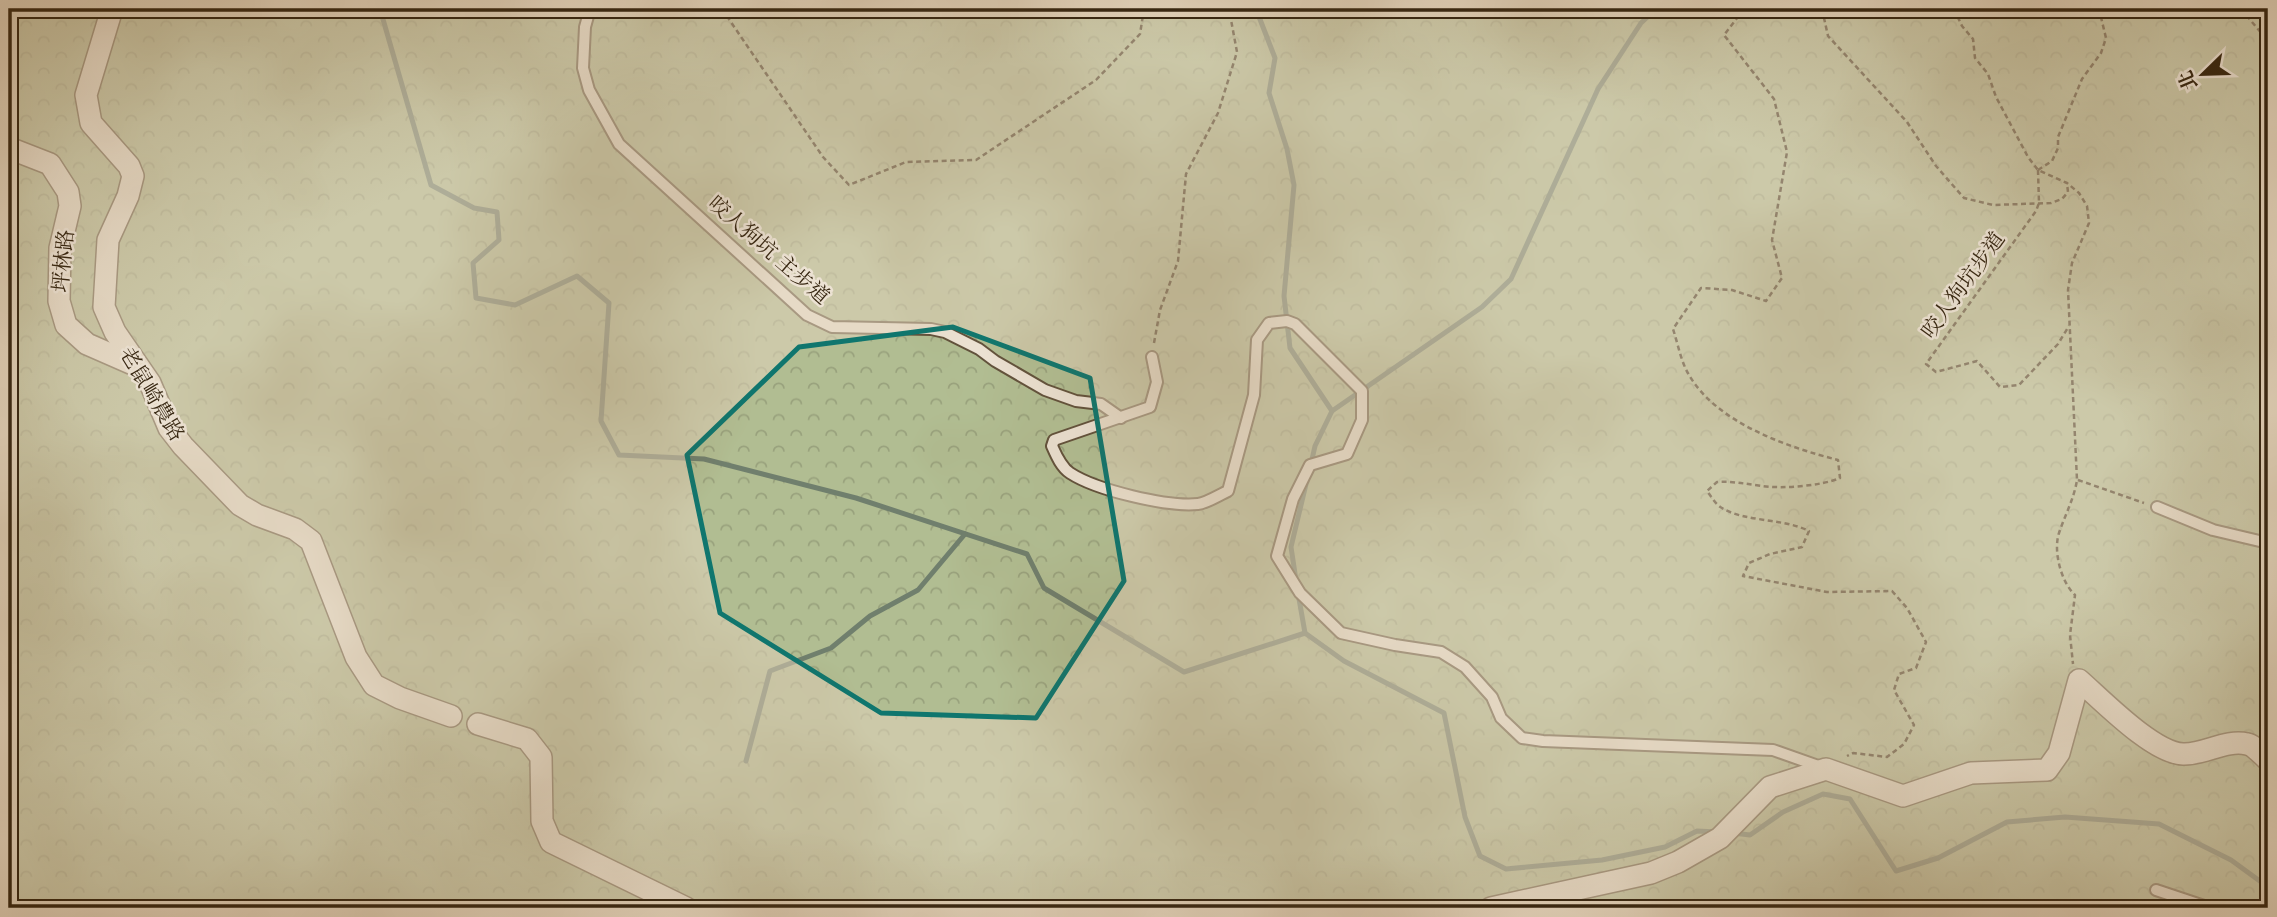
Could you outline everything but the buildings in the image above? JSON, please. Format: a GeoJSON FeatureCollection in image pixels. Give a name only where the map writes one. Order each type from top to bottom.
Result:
{"type":"FeatureCollection","features":[{"type":"Feature","properties":{"kind":"street","name":"老鼠崎農路"},"geometry":{"type":"LineString","coordinates":[[112,9],[86,95],[91,123],[129,166],[133,176],[128,196],[108,240],[104,307],[115,332],[149,383],[169,428],[183,446],[240,505],[257,515],[295,529],[312,541],[356,657],[374,685],[400,698],[451,716]]}},
{"type":"Feature","properties":{"kind":"street","name":"坪林路"},"geometry":{"type":"LineString","coordinates":[[9,148],[50,164],[68,192],[70,206],[60,248],[59,301],[66,326],[88,344],[135,365]]}},
{"type":"Feature","properties":{"kind":"street"},"geometry":{"type":"LineString","coordinates":[[1491,908],[1651,873],[1678,862],[1720,838],[1770,787],[1826,769],[1903,796],[1971,773],[2047,771],[2059,753],[2080,680],[2142,736],[2167,749],[2182,754],[2249,744],[2268,760]]}},
{"type":"Feature","properties":{"kind":"street"},"geometry":{"type":"LineString","coordinates":[[478,724],[527,739],[541,757],[542,821],[551,842],[686,908]]}},
{"type":"Feature","properties":{"kind":"lane","name":"咬人狗坑 主步道"},"geometry":{"type":"LineString","coordinates":[[590,9],[584,27],[583,68],[589,90],[619,144],[807,315],[832,327],[931,329],[945,332],[979,349],[1045,390],[1076,401],[1101,404],[1121,418]]}},
{"type":"Feature","properties":{"kind":"lane"},"geometry":{"type":"LineString","coordinates":[[1152,357],[1157,382],[1150,407],[1054,440],[1052,446],[1056,456],[1069,472],[1116,493],[1153,501],[1199,504],[1228,491],[1254,395],[1256,340],[1269,323],[1287,321],[1295,324],[1362,391],[1362,420],[1347,454],[1310,465],[1293,499],[1277,556],[1300,593],[1341,633],[1440,652],[1465,667],[1492,697],[1501,718],[1522,738],[1773,750],[1826,769]]}},
{"type":"Feature","properties":{"kind":"lane"},"geometry":{"type":"LineString","coordinates":[[2157,508],[2213,530],[2268,543]]}},
{"type":"Feature","properties":{"kind":"lane"},"geometry":{"type":"LineString","coordinates":[[2156,890],[2210,908]]}},
{"type":"Feature","properties":{"kind":"path"},"geometry":{"type":"LineString","coordinates":[[722,9],[823,157],[849,185],[906,162],[976,160],[1096,80],[1140,34],[1144,9]]}},
{"type":"Feature","properties":{"kind":"path"},"geometry":{"type":"LineString","coordinates":[[1152,357],[1160,310],[1178,261],[1186,174],[1218,113],[1237,52],[1229,9]]}},
{"type":"Feature","properties":{"kind":"path"},"geometry":{"type":"LineString","coordinates":[[1744,9],[1724,34],[1774,99],[1787,152],[1772,240],[1782,278],[1766,301],[1732,289],[1701,288],[1673,329],[1688,374],[1708,400],[1775,440],[1838,460],[1840,478],[1827,483],[1764,487],[1739,481],[1717,482],[1707,491],[1722,508],[1753,518],[1795,524],[1809,531],[1802,547],[1749,562],[1743,576],[1828,592],[1892,591],[1907,608],[1926,642],[1916,668],[1899,674],[1894,690],[1914,724],[1904,744],[1887,757],[1853,753],[1826,769]]}},
{"type":"Feature","properties":{"kind":"path"},"geometry":{"type":"LineString","coordinates":[[1822,9],[1828,36],[1907,122],[1936,166],[1964,198],[1993,205],[2051,203],[2062,199],[2068,192],[2067,183]]}},
{"type":"Feature","properties":{"kind":"path"},"geometry":{"type":"LineString","coordinates":[[1954,9],[1962,26],[1973,39],[1975,58],[1988,74],[1996,97],[2028,157],[2038,170],[2067,183],[2079,193],[2087,206],[2088,223],[2072,263],[2068,290],[2077,480],[2056,546],[2064,580],[2075,595],[2070,635],[2073,666],[2080,680]]}},
{"type":"Feature","properties":{"kind":"path"},"geometry":{"type":"LineString","coordinates":[[2038,170],[2052,160],[2058,148],[2058,137],[2082,79],[2101,52],[2105,38],[2099,9]]}},
{"type":"Feature","properties":{"kind":"path"},"geometry":{"type":"LineString","coordinates":[[2241,9],[2268,41]]}},
{"type":"Feature","properties":{"kind":"path"},"geometry":{"type":"LineString","coordinates":[[2038,170],[2039,203]]}},
{"type":"Feature","properties":{"kind":"path","name":"咬人狗坑步道"},"geometry":{"type":"LineString","coordinates":[[2039,203],[2036,211],[1926,365],[1936,372],[1977,361],[2000,387],[2019,385],[2058,344],[2069,326]]}},
{"type":"Feature","properties":{"kind":"path"},"geometry":{"type":"LineString","coordinates":[[2077,480],[2157,508]]}},
{"type":"Feature","properties":{"kind":"highlighted area"},"geometry":{"type":"Polygon","coordinates":[[[953,327],[1090,378],[1124,581],[1036,718],[881,713],[720,613],[687,455],[799,347],[953,327]]]}},
{"type":"Feature","properties":{"kind":"green space"},"geometry":{"type":"Polygon","coordinates":[[[9,9],[2268,9],[2268,908],[9,908],[9,9]]]}},
{"type":"Feature","properties":{"kind":"waterway"},"geometry":{"type":"LineString","coordinates":[[380,9],[431,185],[474,208],[497,212],[499,240],[473,263],[476,298],[515,305],[577,276],[609,303],[601,421],[619,455],[704,459],[856,498],[1027,554],[1044,588],[1184,672],[1305,633],[1344,661],[1444,713],[1465,817],[1480,856],[1506,869],[1602,860],[1665,847],[1697,831],[1717,832]]}},
{"type":"Feature","properties":{"kind":"waterway"},"geometry":{"type":"LineString","coordinates":[[1256,9],[1275,58],[1269,93],[1287,149],[1294,185],[1284,296],[1290,348],[1332,411],[1315,446],[1311,464]]}},
{"type":"Feature","properties":{"kind":"waterway"},"geometry":{"type":"LineString","coordinates":[[1332,411],[1482,307],[1511,279],[1598,89],[1641,23],[1656,9]]}},
{"type":"Feature","properties":{"kind":"waterway"},"geometry":{"type":"LineString","coordinates":[[1296,580],[1291,547],[1307,480]]}},
{"type":"Feature","properties":{"kind":"waterway"},"geometry":{"type":"LineString","coordinates":[[746,761],[770,671],[831,648],[870,616],[918,590],[965,534]]}},
{"type":"Feature","properties":{"kind":"waterway"},"geometry":{"type":"LineString","coordinates":[[1298,593],[1305,633]]}},
{"type":"Feature","properties":{"kind":"waterway"},"geometry":{"type":"LineString","coordinates":[[1733,833],[1750,835],[1783,812],[1823,794],[1850,799],[1896,871],[1938,858],[2007,822],[2065,817],[2159,824],[2231,860],[2268,887]]}}]}
